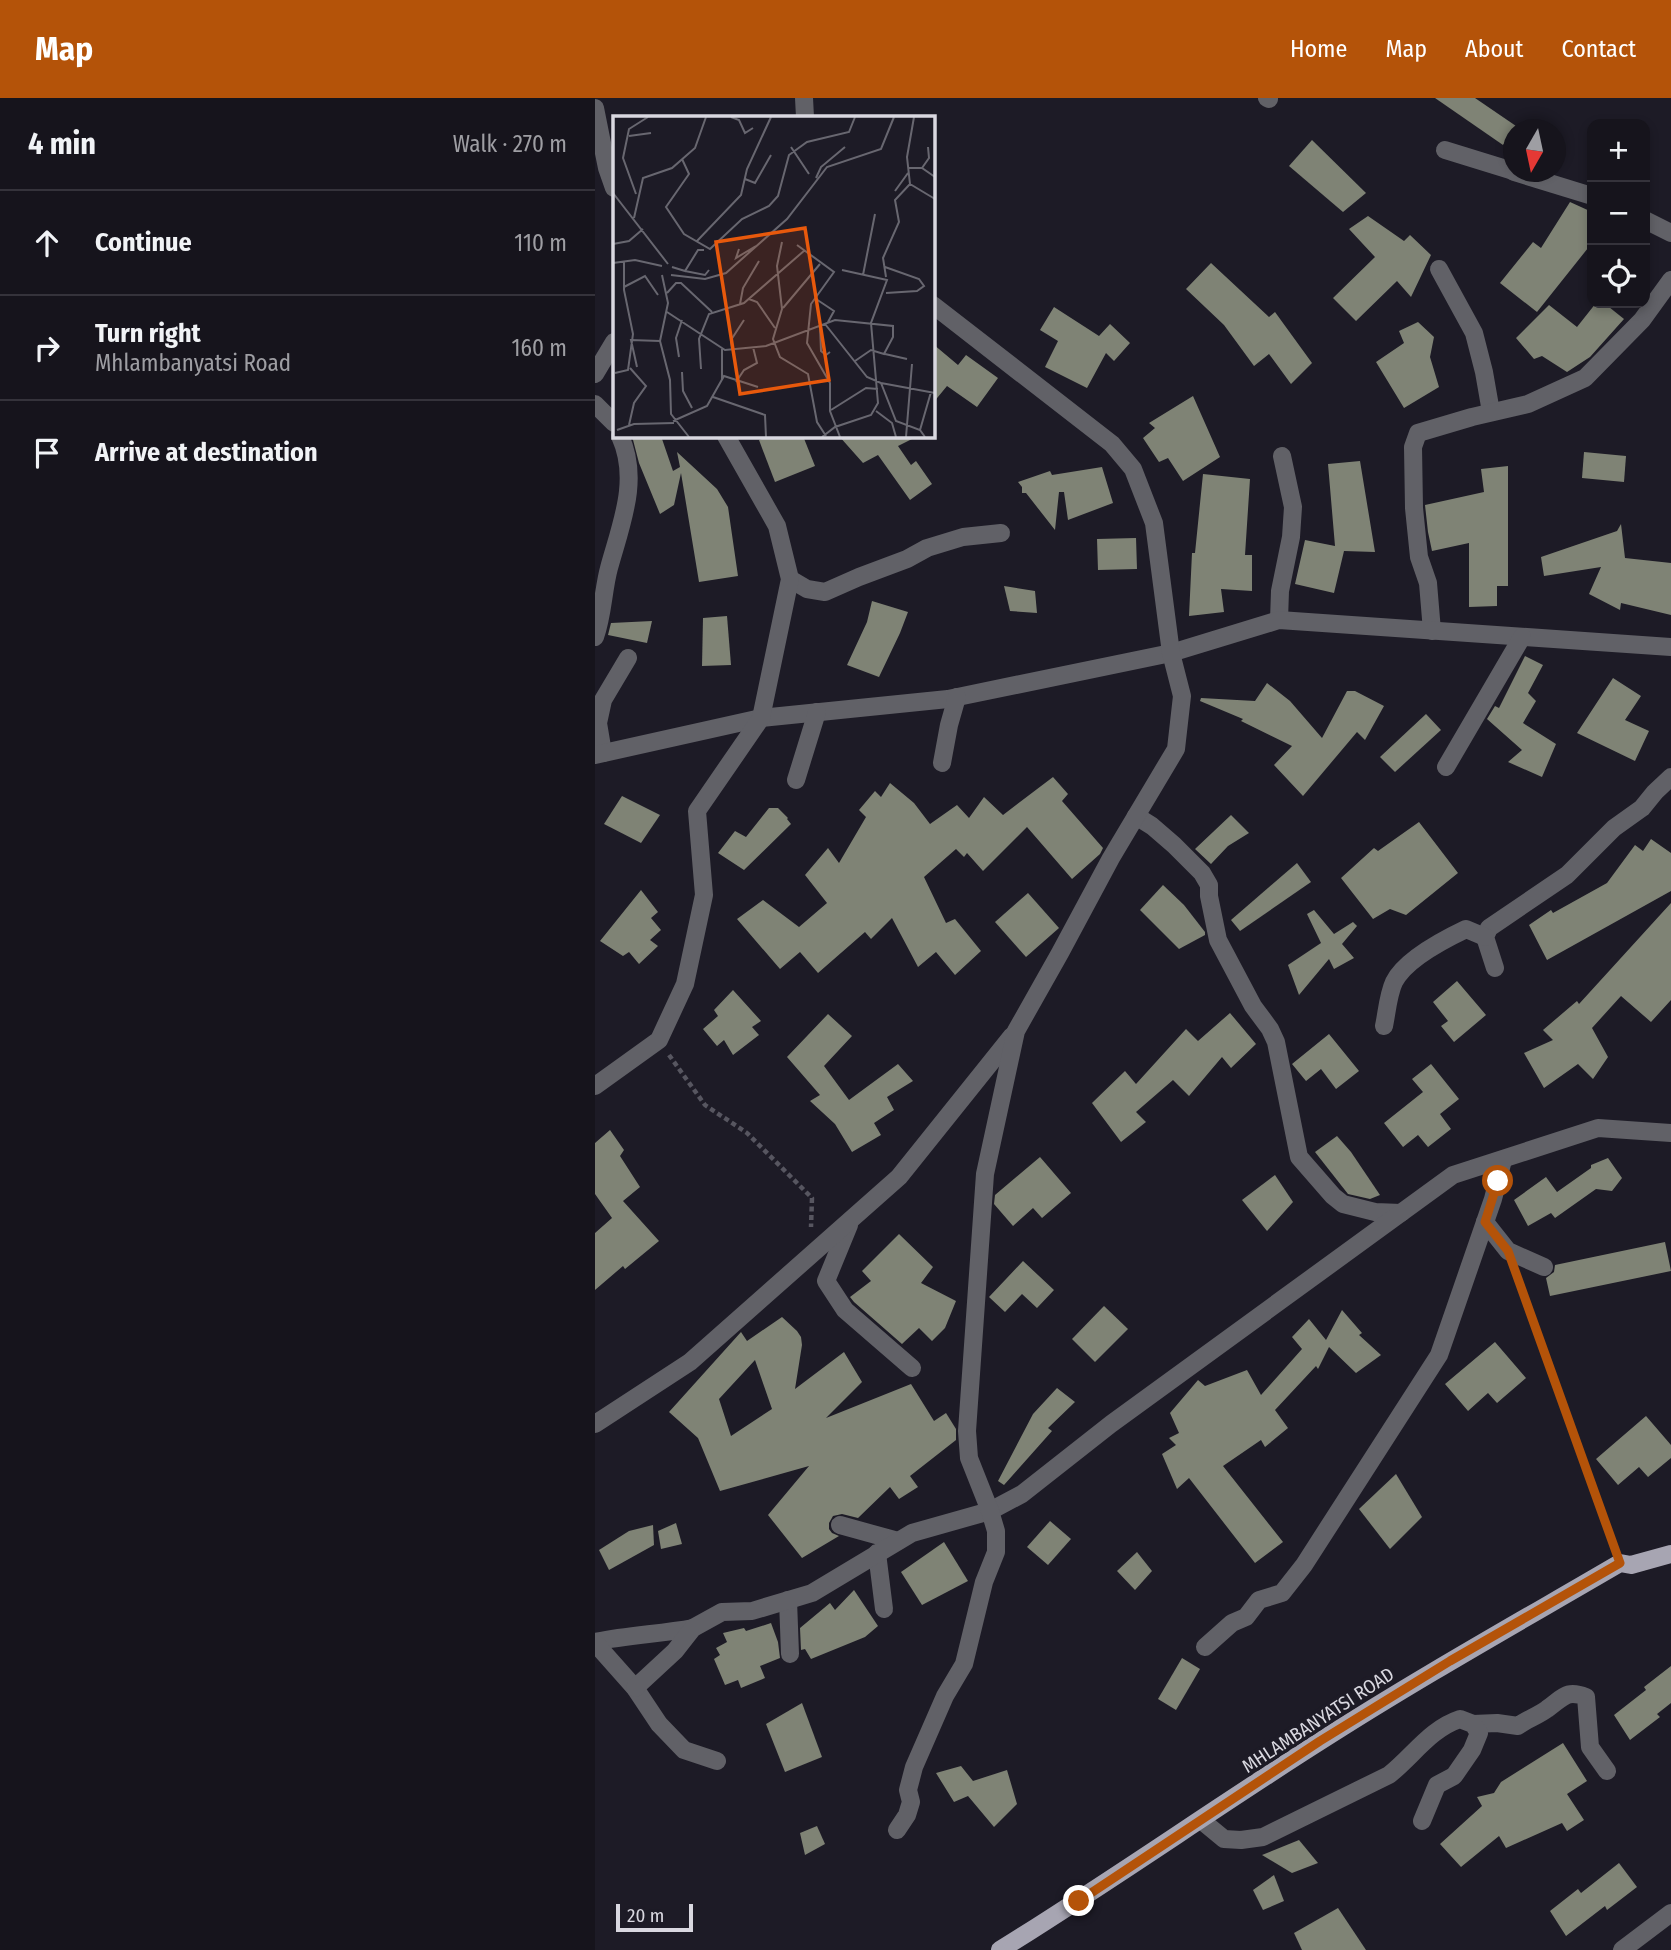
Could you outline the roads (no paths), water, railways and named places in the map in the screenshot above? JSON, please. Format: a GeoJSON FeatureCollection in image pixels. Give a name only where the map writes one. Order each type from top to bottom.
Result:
{"type":"FeatureCollection","features":[{"type":"Feature","properties":{"kind":"main road","name":"MHLAMBANYATSI ROAD"},"geometry":{"type":"LineString","coordinates":[[1000,1950],[1079,1901],[1320,1741],[1450,1661],[1620,1563],[1631,1565],[1671,1554]]}},
{"type":"Feature","properties":{"kind":"street"},"geometry":{"type":"LineString","coordinates":[[804,98],[805,116]]}},
{"type":"Feature","properties":{"kind":"street"},"geometry":{"type":"LineString","coordinates":[[595,108],[613,185]]}},
{"type":"Feature","properties":{"kind":"street"},"geometry":{"type":"LineString","coordinates":[[1445,150],[1503,168]]}},
{"type":"Feature","properties":{"kind":"street"},"geometry":{"type":"LineString","coordinates":[[1548,182],[1587,194]]}},
{"type":"Feature","properties":{"kind":"street"},"geometry":{"type":"LineString","coordinates":[[1650,222],[1671,233]]}},
{"type":"Feature","properties":{"kind":"street"},"geometry":{"type":"LineString","coordinates":[[1439,269],[1474,333],[1491,412]]}},
{"type":"Feature","properties":{"kind":"street"},"geometry":{"type":"LineString","coordinates":[[1432,631],[1428,583],[1419,557],[1414,508],[1413,447],[1418,433],[1528,404],[1585,378],[1642,320],[1671,280]]}},
{"type":"Feature","properties":{"kind":"street"},"geometry":{"type":"LineString","coordinates":[[595,1424],[690,1362],[899,1177],[1016,1031],[1176,749],[1182,696],[1171,653],[1154,523],[1133,469],[1112,444],[935,307]]}},
{"type":"Feature","properties":{"kind":"street"},"geometry":{"type":"LineString","coordinates":[[595,374],[613,344]]}},
{"type":"Feature","properties":{"kind":"street"},"geometry":{"type":"LineString","coordinates":[[595,404],[613,422]]}},
{"type":"Feature","properties":{"kind":"street"},"geometry":{"type":"LineString","coordinates":[[595,637],[609,568],[621,533],[629,494],[628,464],[621,438]]}},
{"type":"Feature","properties":{"kind":"street"},"geometry":{"type":"LineString","coordinates":[[595,1086],[659,1040],[685,984],[704,895],[697,811],[761,718],[790,579],[777,526],[727,438]]}},
{"type":"Feature","properties":{"kind":"street"},"geometry":{"type":"LineString","coordinates":[[1279,620],[1280,591],[1291,537],[1293,507],[1282,456]]}},
{"type":"Feature","properties":{"kind":"street"},"geometry":{"type":"LineString","coordinates":[[790,579],[807,589],[825,592],[859,576],[907,559],[927,548],[963,537],[1001,533]]}},
{"type":"Feature","properties":{"kind":"street"},"geometry":{"type":"LineString","coordinates":[[628,658],[603,700],[598,723],[598,750],[761,718],[957,696],[1171,653],[1279,620],[1671,647]]}},
{"type":"Feature","properties":{"kind":"street"},"geometry":{"type":"LineString","coordinates":[[1446,766],[1522,637]]}},
{"type":"Feature","properties":{"kind":"street"},"geometry":{"type":"LineString","coordinates":[[942,763],[957,696]]}},
{"type":"Feature","properties":{"kind":"street"},"geometry":{"type":"LineString","coordinates":[[796,780],[817,712]]}},
{"type":"Feature","properties":{"kind":"street"},"geometry":{"type":"LineString","coordinates":[[1495,968],[1485,937],[1489,928],[1567,875],[1614,828],[1642,808],[1671,777]]}},
{"type":"Feature","properties":{"kind":"street"},"geometry":{"type":"LineString","coordinates":[[1136,816],[1174,845],[1202,873],[1209,885],[1218,940],[1247,996],[1276,1042],[1299,1157],[1343,1204],[1375,1212],[1401,1213]]}},
{"type":"Feature","properties":{"kind":"street"},"geometry":{"type":"LineString","coordinates":[[1384,1026],[1395,980],[1408,967],[1433,946],[1467,929],[1485,937]]}},
{"type":"Feature","properties":{"kind":"street"},"geometry":{"type":"LineString","coordinates":[[897,1830],[907,1815],[911,1802],[908,1790],[914,1767],[945,1696],[964,1664],[984,1582],[996,1552],[996,1531],[991,1511],[969,1458],[967,1432],[985,1174],[1016,1031]]}},
{"type":"Feature","properties":{"kind":"street"},"geometry":{"type":"LineString","coordinates":[[717,1761],[684,1750],[659,1724],[635,1688],[595,1642],[693,1628],[722,1612],[752,1611],[789,1600],[812,1592],[912,1533],[991,1511],[1022,1494],[1111,1424],[1453,1175],[1598,1128],[1671,1133]]}},
{"type":"Feature","properties":{"kind":"street"},"geometry":{"type":"LineString","coordinates":[[1205,1647],[1232,1623],[1246,1616],[1259,1600],[1282,1593],[1304,1565],[1439,1355],[1493,1199],[1503,1160]]}},
{"type":"Feature","properties":{"kind":"street"},"geometry":{"type":"LineString","coordinates":[[852,1218],[827,1281],[845,1310],[912,1368]]}},
{"type":"Feature","properties":{"kind":"street"},"geometry":{"type":"LineString","coordinates":[[1485,1222],[1508,1251],[1544,1267]]}},
{"type":"Feature","properties":{"kind":"street"},"geometry":{"type":"LineString","coordinates":[[840,1525],[898,1541]]}},
{"type":"Feature","properties":{"kind":"street"},"geometry":{"type":"LineString","coordinates":[[877,1553],[884,1609]]}},
{"type":"Feature","properties":{"kind":"street"},"geometry":{"type":"LineString","coordinates":[[789,1600],[790,1654]]}},
{"type":"Feature","properties":{"kind":"street"},"geometry":{"type":"LineString","coordinates":[[635,1688],[675,1651],[693,1628]]}},
{"type":"Feature","properties":{"kind":"street"},"geometry":{"type":"LineString","coordinates":[[1201,1820],[1224,1839],[1263,1837],[1389,1774],[1406,1762],[1429,1735],[1446,1724],[1460,1719],[1473,1724],[1518,1726],[1566,1694],[1575,1693],[1586,1697],[1591,1747],[1607,1771]]}},
{"type":"Feature","properties":{"kind":"street"},"geometry":{"type":"LineString","coordinates":[[1422,1821],[1437,1785],[1454,1776],[1472,1750],[1479,1733],[1473,1724]]}},
{"type":"Feature","properties":{"kind":"street"},"geometry":{"type":"LineString","coordinates":[[1622,1950],[1671,1913]]}}]}
